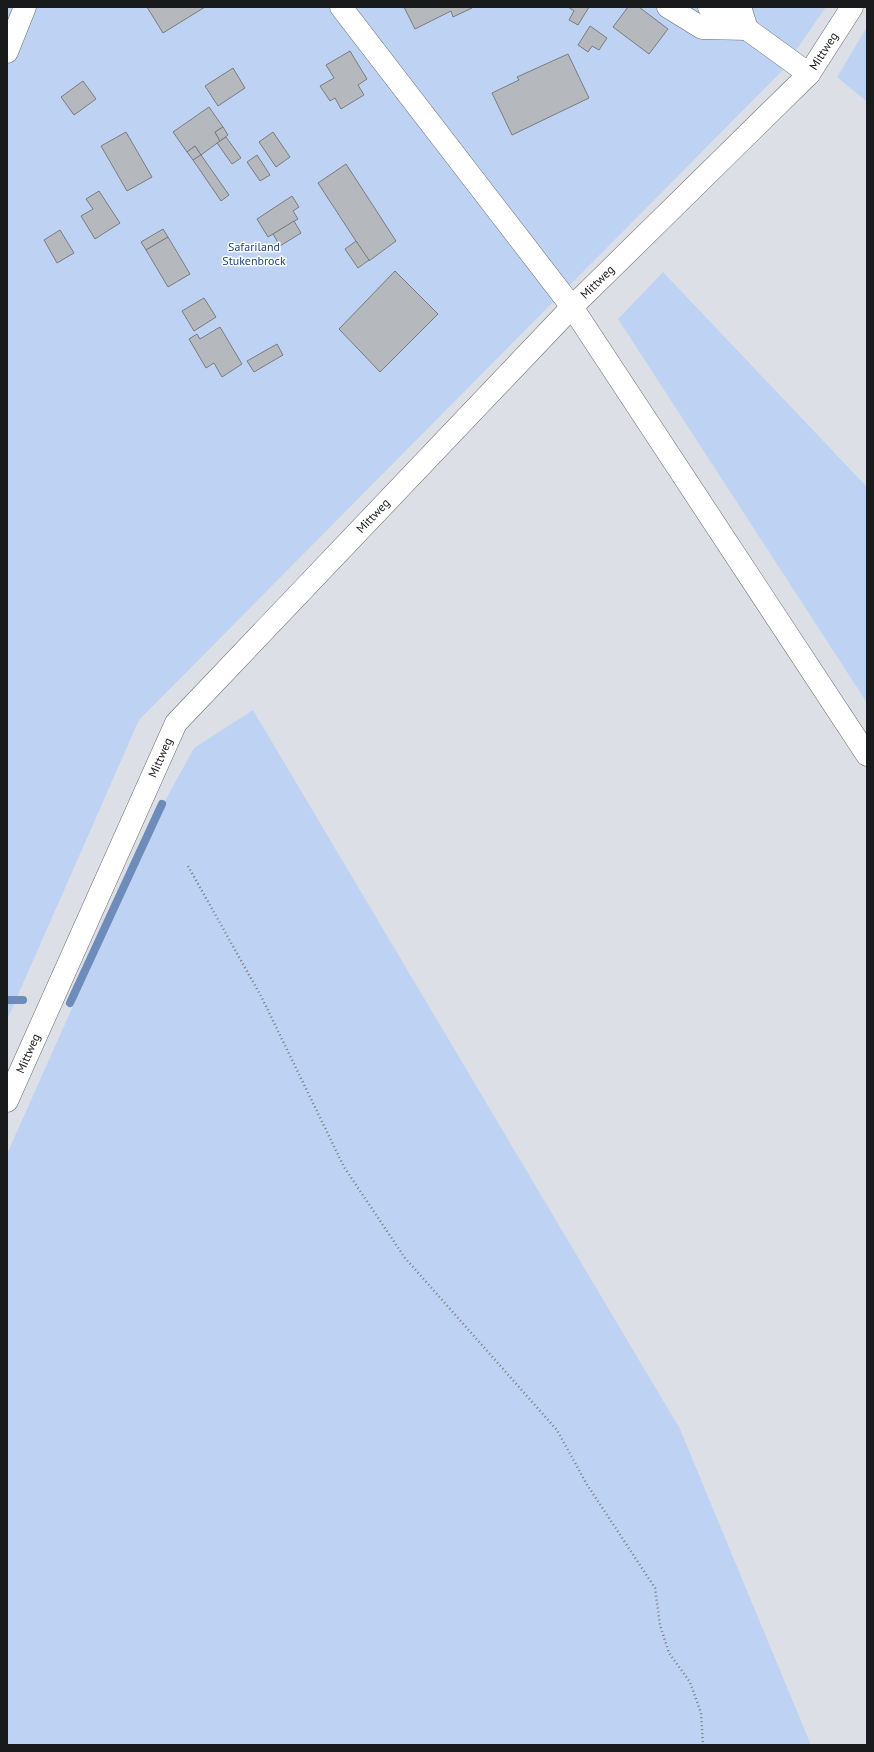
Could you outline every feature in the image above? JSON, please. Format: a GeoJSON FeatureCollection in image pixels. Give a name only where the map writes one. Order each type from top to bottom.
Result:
{"type":"FeatureCollection","features":[{"type":"Feature","properties":{"kind":"street"},"geometry":{"type":"LineString","coordinates":[[7,52],[25,7]]}},
{"type":"Feature","properties":{"kind":"street"},"geometry":{"type":"LineString","coordinates":[[341,7],[572,307],[867,755]]}},
{"type":"Feature","properties":{"kind":"street"},"geometry":{"type":"LineString","coordinates":[[668,7],[702,28],[742,14]]}},
{"type":"Feature","properties":{"kind":"street"},"geometry":{"type":"LineString","coordinates":[[709,7],[742,14],[809,74]]}},
{"type":"Feature","properties":{"kind":"street","name":"Mittweg"},"geometry":{"type":"LineString","coordinates":[[7,1101],[176,723],[572,307],[809,74],[852,7]]}},
{"type":"Feature","properties":{"kind":"path"},"geometry":{"type":"LineString","coordinates":[[188,866],[262,998],[344,1167],[404,1258],[557,1430],[586,1482],[655,1588],[660,1625],[669,1653],[690,1682],[701,1713],[703,1745]]}},
{"type":"Feature","properties":{"kind":"green space","name":"Safariland Stukenbrock"},"geometry":{"type":"Polygon","coordinates":[[[7,7],[826,7],[781,72],[139,720],[7,1020],[7,7]]]}},
{"type":"Feature","properties":{"kind":"green space"},"geometry":{"type":"Polygon","coordinates":[[[867,27],[867,102],[837,77],[867,27]]]}},
{"type":"Feature","properties":{"kind":"green space"},"geometry":{"type":"Polygon","coordinates":[[[663,272],[867,487],[867,703],[618,319],[663,272]]]}},
{"type":"Feature","properties":{"kind":"green space"},"geometry":{"type":"Polygon","coordinates":[[[253,710],[680,1429],[811,1745],[7,1745],[7,1154],[161,808],[194,748],[253,710]]]}},
{"type":"Feature","properties":{"kind":"building"},"geometry":{"type":"Polygon","coordinates":[[[147,7],[205,7],[163,33],[147,7]]]}},
{"type":"Feature","properties":{"kind":"building"},"geometry":{"type":"Polygon","coordinates":[[[404,7],[472,8],[453,17],[451,11],[415,29],[404,7]]]}},
{"type":"Feature","properties":{"kind":"building"},"geometry":{"type":"Polygon","coordinates":[[[568,7],[589,7],[578,25],[569,20],[574,11],[568,7]]]}},
{"type":"Feature","properties":{"kind":"building"},"geometry":{"type":"Polygon","coordinates":[[[628,7],[639,7],[668,29],[649,54],[613,27],[628,7]]]}},
{"type":"Feature","properties":{"kind":"building"},"geometry":{"type":"Polygon","coordinates":[[[590,26],[607,38],[599,50],[592,46],[588,52],[578,45],[590,26]]]}},
{"type":"Feature","properties":{"kind":"building"},"geometry":{"type":"Polygon","coordinates":[[[350,51],[367,79],[358,85],[364,95],[341,109],[335,98],[330,101],[320,86],[334,78],[326,65],[350,51]]]}},
{"type":"Feature","properties":{"kind":"building"},"geometry":{"type":"Polygon","coordinates":[[[568,54],[589,98],[512,135],[492,93],[519,80],[517,77],[568,54]]]}},
{"type":"Feature","properties":{"kind":"building"},"geometry":{"type":"Polygon","coordinates":[[[233,68],[245,88],[218,106],[205,86],[233,68]]]}},
{"type":"Feature","properties":{"kind":"building"},"geometry":{"type":"Polygon","coordinates":[[[83,81],[96,99],[74,115],[61,97],[83,81]]]}},
{"type":"Feature","properties":{"kind":"building"},"geometry":{"type":"Polygon","coordinates":[[[209,107],[223,127],[215,132],[220,141],[201,155],[195,146],[187,152],[173,132],[209,107]]]}},
{"type":"Feature","properties":{"kind":"building"},"geometry":{"type":"Polygon","coordinates":[[[223,127],[228,135],[220,141],[215,132],[223,127]]]}},
{"type":"Feature","properties":{"kind":"building"},"geometry":{"type":"Polygon","coordinates":[[[126,132],[152,177],[127,191],[101,146],[126,132]]]}},
{"type":"Feature","properties":{"kind":"building"},"geometry":{"type":"Polygon","coordinates":[[[273,132],[290,157],[276,167],[259,142],[273,132]]]}},
{"type":"Feature","properties":{"kind":"building"},"geometry":{"type":"Polygon","coordinates":[[[226,137],[241,158],[232,164],[217,143],[226,137]]]}},
{"type":"Feature","properties":{"kind":"building"},"geometry":{"type":"Polygon","coordinates":[[[195,146],[201,155],[193,160],[187,152],[195,146]]]}},
{"type":"Feature","properties":{"kind":"building"},"geometry":{"type":"Polygon","coordinates":[[[201,155],[229,195],[221,201],[193,160],[201,155]]]}},
{"type":"Feature","properties":{"kind":"building"},"geometry":{"type":"Polygon","coordinates":[[[257,155],[270,175],[260,181],[247,162],[257,155]]]}},
{"type":"Feature","properties":{"kind":"building"},"geometry":{"type":"Polygon","coordinates":[[[346,164],[396,241],[369,261],[318,183],[346,164]]]}},
{"type":"Feature","properties":{"kind":"building"},"geometry":{"type":"Polygon","coordinates":[[[99,191],[120,223],[95,239],[81,216],[93,209],[86,199],[99,191]]]}},
{"type":"Feature","properties":{"kind":"building"},"geometry":{"type":"Polygon","coordinates":[[[292,196],[299,207],[293,211],[298,219],[268,237],[257,219],[292,196]]]}},
{"type":"Feature","properties":{"kind":"building"},"geometry":{"type":"Polygon","coordinates":[[[294,221],[301,233],[280,246],[273,234],[294,221]]]}},
{"type":"Feature","properties":{"kind":"building"},"geometry":{"type":"Polygon","coordinates":[[[163,229],[168,237],[146,250],[141,242],[163,229]]]}},
{"type":"Feature","properties":{"kind":"building"},"geometry":{"type":"Polygon","coordinates":[[[60,230],[74,253],[57,263],[44,240],[60,230]]]}},
{"type":"Feature","properties":{"kind":"building"},"geometry":{"type":"Polygon","coordinates":[[[168,237],[190,274],[168,287],[146,250],[168,237]]]}},
{"type":"Feature","properties":{"kind":"building"},"geometry":{"type":"Polygon","coordinates":[[[356,241],[369,260],[358,268],[345,249],[356,241]]]}},
{"type":"Feature","properties":{"kind":"building"},"geometry":{"type":"Polygon","coordinates":[[[395,271],[438,314],[380,372],[339,329],[395,271]]]}},
{"type":"Feature","properties":{"kind":"building"},"geometry":{"type":"Polygon","coordinates":[[[204,298],[216,317],[194,331],[182,311],[204,298]]]}},
{"type":"Feature","properties":{"kind":"building"},"geometry":{"type":"Polygon","coordinates":[[[220,327],[242,364],[222,377],[214,363],[206,368],[189,339],[197,334],[200,339],[220,327]]]}},
{"type":"Feature","properties":{"kind":"building"},"geometry":{"type":"Polygon","coordinates":[[[277,344],[283,355],[254,372],[247,361],[277,344]]]}},
{"type":"Feature","properties":{"kind":"waterway"},"geometry":{"type":"LineString","coordinates":[[70,1003],[162,804]]}},
{"type":"Feature","properties":{"kind":"waterway"},"geometry":{"type":"LineString","coordinates":[[7,1000],[23,1000]]}}]}
